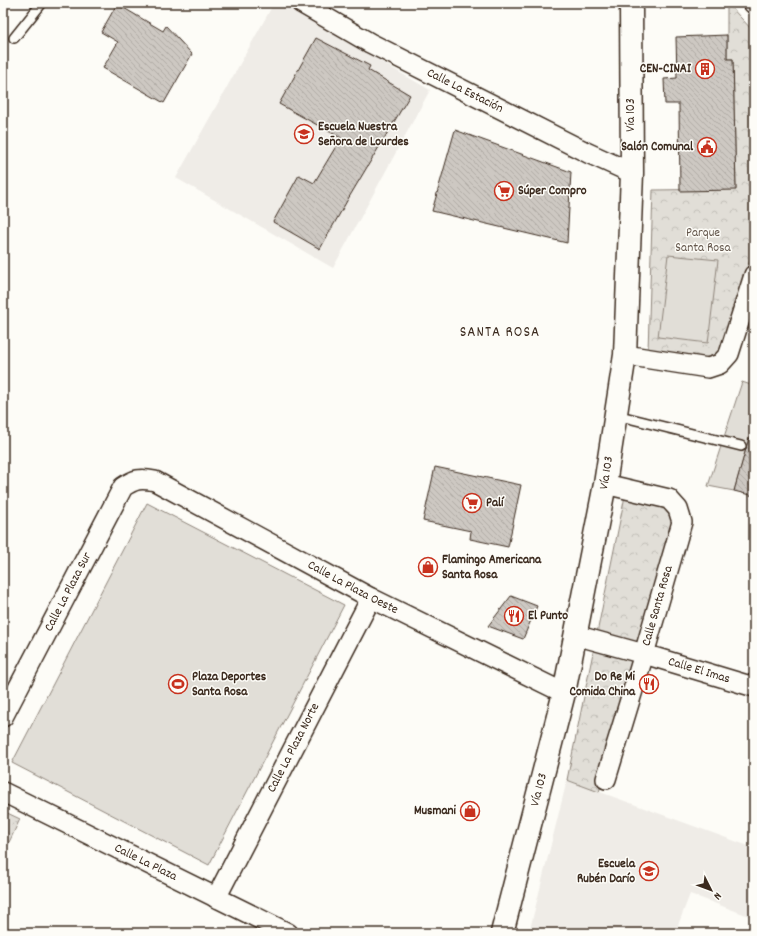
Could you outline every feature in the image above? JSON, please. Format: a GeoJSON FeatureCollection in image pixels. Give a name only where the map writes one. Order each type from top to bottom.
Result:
{"type":"FeatureCollection","features":[{"type":"Feature","properties":{"kind":"main road","name":"Vía 103"},"geometry":{"type":"LineString","coordinates":[[502,933],[564,693],[605,484],[625,355],[632,173],[631,3]]}},
{"type":"Feature","properties":{"kind":"street","name":"Calle La Estación"},"geometry":{"type":"LineString","coordinates":[[301,3],[384,50],[588,153],[632,173]]}},
{"type":"Feature","properties":{"kind":"street"},"geometry":{"type":"LineString","coordinates":[[625,355],[708,368],[720,364],[729,354],[754,275]]}},
{"type":"Feature","properties":{"kind":"street","name":"Calle La Plaza Oeste"},"geometry":{"type":"LineString","coordinates":[[143,479],[155,481],[370,598],[564,693]]}},
{"type":"Feature","properties":{"kind":"street","name":"Calle La Plaza Sur"},"geometry":{"type":"LineString","coordinates":[[3,717],[123,487],[133,480],[143,479]]}},
{"type":"Feature","properties":{"kind":"street","name":"Calle Santa Rosa"},"geometry":{"type":"LineString","coordinates":[[605,484],[669,500],[678,509],[682,522],[606,779]]}},
{"type":"Feature","properties":{"kind":"street","name":"Calle La Plaza Norte"},"geometry":{"type":"LineString","coordinates":[[216,898],[370,598]]}},
{"type":"Feature","properties":{"kind":"street","name":"Calle El Imas"},"geometry":{"type":"LineString","coordinates":[[575,635],[754,686]]}},
{"type":"Feature","properties":{"kind":"street","name":"Calle La Plaza"},"geometry":{"type":"LineString","coordinates":[[3,792],[288,933]]}},
{"type":"Feature","properties":{"kind":"lane"},"geometry":{"type":"LineString","coordinates":[[14,38],[42,3]]}},
{"type":"Feature","properties":{"kind":"lane"},"geometry":{"type":"LineString","coordinates":[[615,414],[741,446]]}},
{"type":"Feature","properties":{"kind":"shaded area","name":"Escuela Nuestra Señora de Lourdes"},"geometry":{"type":"Polygon","coordinates":[[[274,3],[280,3],[430,90],[333,268],[176,178],[274,3]]]}},
{"type":"Feature","properties":{"kind":"shaded area","name":"Escuela Rubén Darío"},"geometry":{"type":"Polygon","coordinates":[[[567,780],[754,848],[754,918],[690,894],[675,933],[529,933],[567,780]]]}},
{"type":"Feature","properties":{"kind":"green space","name":"Parque Santa Rosa"},"geometry":{"type":"Polygon","coordinates":[[[727,3],[754,32],[754,252],[748,265],[722,347],[715,354],[704,360],[648,351],[653,190],[736,189],[733,59],[727,59],[727,3]]]}},
{"type":"Feature","properties":{"kind":"green space"},"geometry":{"type":"Polygon","coordinates":[[[668,255],[718,260],[708,343],[658,337],[668,255]]]}},
{"type":"Feature","properties":{"kind":"green space"},"geometry":{"type":"Polygon","coordinates":[[[742,382],[754,386],[754,420],[734,491],[708,486],[742,382]]]}},
{"type":"Feature","properties":{"kind":"green space"},"geometry":{"type":"Polygon","coordinates":[[[625,496],[657,504],[663,508],[668,513],[673,530],[599,792],[567,780],[625,496]]]}},
{"type":"Feature","properties":{"kind":"green space","name":"Plaza Deportes Santa Rosa"},"geometry":{"type":"Polygon","coordinates":[[[147,503],[344,605],[209,865],[12,763],[147,503]]]}},
{"type":"Feature","properties":{"kind":"green space"},"geometry":{"type":"Polygon","coordinates":[[[3,811],[20,819],[3,855],[3,811]]]}},
{"type":"Feature","properties":{"kind":"building"},"geometry":{"type":"Polygon","coordinates":[[[117,4],[163,31],[166,26],[192,54],[164,103],[103,68],[118,42],[101,32],[117,4]]]}},
{"type":"Feature","properties":{"kind":"building"},"geometry":{"type":"Polygon","coordinates":[[[727,35],[727,59],[733,59],[736,190],[680,191],[679,104],[665,104],[664,79],[677,78],[676,37],[727,35]]]}},
{"type":"Feature","properties":{"kind":"building"},"geometry":{"type":"Polygon","coordinates":[[[316,38],[370,66],[368,70],[410,95],[320,249],[273,222],[299,175],[314,183],[341,138],[279,104],[316,38]]]}},
{"type":"Feature","properties":{"kind":"building","name":"Súper Compro"},"geometry":{"type":"Polygon","coordinates":[[[455,130],[571,172],[567,243],[432,211],[455,130]]]}},
{"type":"Feature","properties":{"kind":"building"},"geometry":{"type":"Polygon","coordinates":[[[749,438],[754,439],[754,496],[734,491],[749,438]]]}},
{"type":"Feature","properties":{"kind":"building","name":"Palí"},"geometry":{"type":"Polygon","coordinates":[[[435,467],[521,485],[508,547],[470,539],[471,531],[423,521],[435,467]]]}},
{"type":"Feature","properties":{"kind":"building","name":"El Punto"},"geometry":{"type":"Polygon","coordinates":[[[511,596],[537,606],[523,639],[488,626],[511,596]]]}},
{"type":"Feature","properties":{"kind":"place","name":"CEN-CINAI"},"geometry":{"type":"Point","coordinates":[705,69]}},
{"type":"Feature","properties":{"kind":"place","name":"Escuela Nuestra Señora de Lourdes"},"geometry":{"type":"Point","coordinates":[304,134]}},
{"type":"Feature","properties":{"kind":"place","name":"Salón Comunal"},"geometry":{"type":"Point","coordinates":[707,147]}},
{"type":"Feature","properties":{"kind":"place","name":"Súper Compro"},"geometry":{"type":"Point","coordinates":[504,191]}},
{"type":"Feature","properties":{"kind":"place","name":"Palí"},"geometry":{"type":"Point","coordinates":[472,503]}},
{"type":"Feature","properties":{"kind":"place","name":"Flamingo Americana Santa Rosa"},"geometry":{"type":"Point","coordinates":[428,567]}},
{"type":"Feature","properties":{"kind":"place","name":"El Punto"},"geometry":{"type":"Point","coordinates":[514,616]}},
{"type":"Feature","properties":{"kind":"place","name":"Plaza Deportes Santa Rosa"},"geometry":{"type":"Point","coordinates":[178,684]}},
{"type":"Feature","properties":{"kind":"place","name":"Do Re Mi Comida China"},"geometry":{"type":"Point","coordinates":[649,684]}},
{"type":"Feature","properties":{"kind":"place","name":"Musmani"},"geometry":{"type":"Point","coordinates":[470,811]}},
{"type":"Feature","properties":{"kind":"place","name":"Escuela Rubén Darío"},"geometry":{"type":"Point","coordinates":[649,871]}},
{"type":"Feature","properties":{"kind":"district","name":"SANTA ROSA"},"geometry":{"type":"Point","coordinates":[500,333]}}]}
